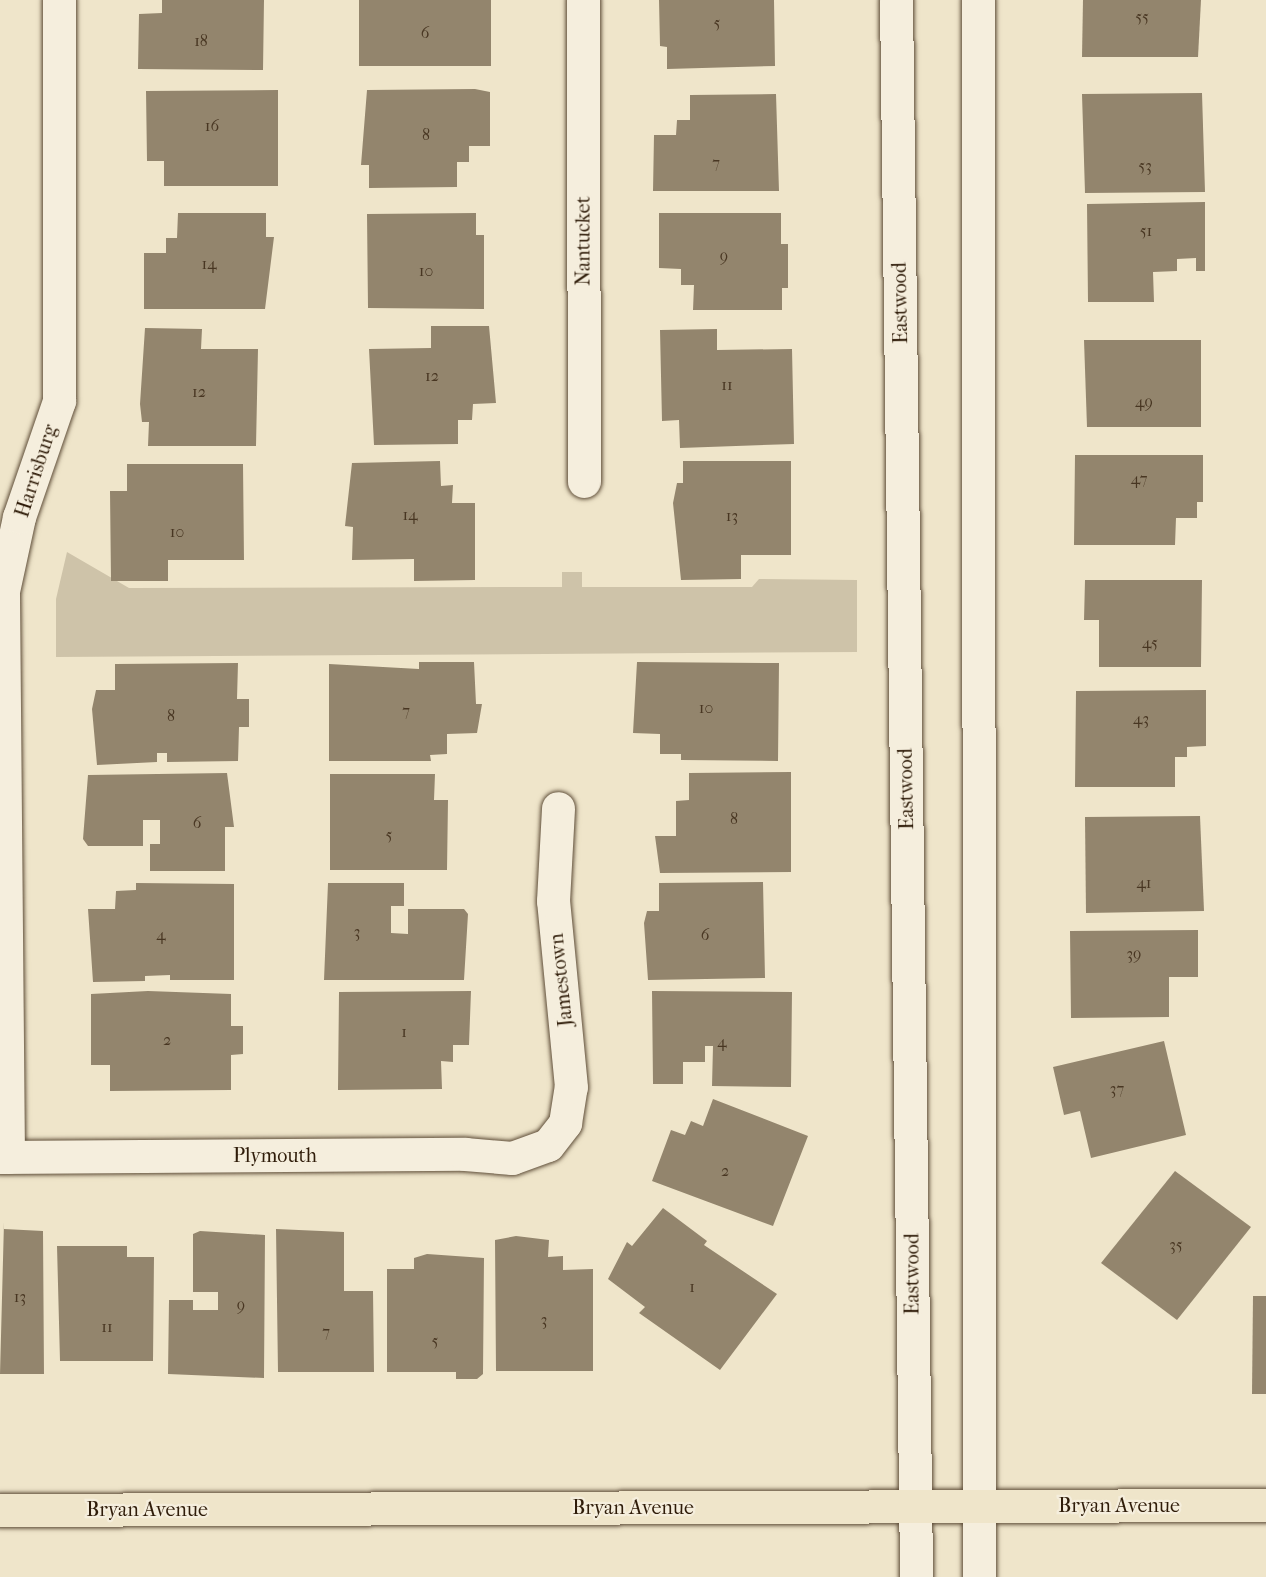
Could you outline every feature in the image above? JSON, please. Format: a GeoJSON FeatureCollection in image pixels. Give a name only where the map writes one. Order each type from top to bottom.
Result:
{"type":"FeatureCollection","features":[{"type":"Feature","properties":{"kind":"main road","name":"Bryan Avenue"},"geometry":{"type":"LineString","coordinates":[[0,1510],[1266,1505]]}},
{"type":"Feature","properties":{"kind":"street","name":"Harrisburg"},"geometry":{"type":"LineString","coordinates":[[4,1157],[3,591],[19,518],[59,401],[59,0]]}},
{"type":"Feature","properties":{"kind":"street","name":"Nantucket"},"geometry":{"type":"LineString","coordinates":[[583,0],[584,481]]}},
{"type":"Feature","properties":{"kind":"street","name":"Eastwood"},"geometry":{"type":"LineString","coordinates":[[896,0],[913,1506],[916,1577]]}},
{"type":"Feature","properties":{"kind":"street"},"geometry":{"type":"LineString","coordinates":[[978,0],[981,1505],[979,1577]]}},
{"type":"Feature","properties":{"kind":"street","name":"Jamestown"},"geometry":{"type":"LineString","coordinates":[[548,1145],[565,1123],[571,1087],[553,901],[558,808]]}},
{"type":"Feature","properties":{"kind":"street","name":"Plymouth"},"geometry":{"type":"LineString","coordinates":[[4,1157],[465,1154],[512,1158],[548,1145]]}},
{"type":"Feature","properties":{"kind":"shaded area"},"geometry":{"type":"Polygon","coordinates":[[[67,552],[129,588],[562,587],[562,572],[582,572],[582,587],[752,587],[759,579],[857,580],[857,652],[56,657],[56,599],[67,552]]]}},
{"type":"Feature","properties":{"kind":"building"},"geometry":{"type":"Polygon","coordinates":[[[162,0],[264,0],[263,70],[138,69],[139,14],[162,13],[162,0]]]}},
{"type":"Feature","properties":{"kind":"building"},"geometry":{"type":"Polygon","coordinates":[[[359,0],[491,0],[491,66],[359,66],[359,0]]]}},
{"type":"Feature","properties":{"kind":"building"},"geometry":{"type":"Polygon","coordinates":[[[659,0],[774,0],[775,66],[667,69],[667,47],[660,46],[659,0]]]}},
{"type":"Feature","properties":{"kind":"building"},"geometry":{"type":"Polygon","coordinates":[[[1083,0],[1201,0],[1198,57],[1082,57],[1083,0]]]}},
{"type":"Feature","properties":{"kind":"building"},"geometry":{"type":"Polygon","coordinates":[[[475,89],[490,92],[490,146],[469,146],[469,162],[457,162],[457,187],[369,188],[369,165],[361,165],[367,90],[475,89]]]}},
{"type":"Feature","properties":{"kind":"building"},"geometry":{"type":"Polygon","coordinates":[[[278,90],[278,186],[164,186],[164,161],[147,161],[146,91],[278,90]]]}},
{"type":"Feature","properties":{"kind":"building"},"geometry":{"type":"Polygon","coordinates":[[[1202,93],[1205,192],[1085,193],[1082,94],[1202,93]]]}},
{"type":"Feature","properties":{"kind":"building"},"geometry":{"type":"Polygon","coordinates":[[[776,94],[779,191],[653,191],[654,135],[676,135],[677,120],[690,120],[690,95],[776,94]]]}},
{"type":"Feature","properties":{"kind":"building"},"geometry":{"type":"Polygon","coordinates":[[[1205,202],[1205,271],[1196,271],[1196,258],[1177,259],[1177,271],[1153,272],[1154,302],[1088,302],[1087,204],[1205,202]]]}},
{"type":"Feature","properties":{"kind":"building"},"geometry":{"type":"Polygon","coordinates":[[[178,213],[266,213],[266,237],[274,237],[265,309],[144,309],[144,253],[166,253],[166,238],[177,238],[178,213]]]}},
{"type":"Feature","properties":{"kind":"building"},"geometry":{"type":"Polygon","coordinates":[[[476,213],[476,235],[484,235],[484,309],[368,308],[367,214],[476,213]]]}},
{"type":"Feature","properties":{"kind":"building"},"geometry":{"type":"Polygon","coordinates":[[[659,213],[781,213],[781,244],[788,244],[788,288],[782,288],[782,310],[693,310],[694,285],[681,285],[681,269],[659,268],[659,213]]]}},
{"type":"Feature","properties":{"kind":"building"},"geometry":{"type":"Polygon","coordinates":[[[431,326],[489,326],[496,403],[473,404],[472,420],[458,420],[458,444],[374,445],[369,349],[431,348],[431,326]]]}},
{"type":"Feature","properties":{"kind":"building"},"geometry":{"type":"Polygon","coordinates":[[[145,328],[202,329],[201,349],[258,349],[256,446],[148,446],[149,422],[142,422],[140,404],[145,328]]]}},
{"type":"Feature","properties":{"kind":"building"},"geometry":{"type":"Polygon","coordinates":[[[717,329],[717,350],[792,349],[794,444],[680,448],[679,420],[662,421],[660,330],[717,329]]]}},
{"type":"Feature","properties":{"kind":"building"},"geometry":{"type":"Polygon","coordinates":[[[1084,340],[1201,340],[1201,427],[1087,427],[1084,340]]]}},
{"type":"Feature","properties":{"kind":"building"},"geometry":{"type":"Polygon","coordinates":[[[1075,455],[1203,455],[1203,502],[1197,502],[1197,518],[1176,518],[1175,545],[1074,545],[1075,455]]]}},
{"type":"Feature","properties":{"kind":"building"},"geometry":{"type":"Polygon","coordinates":[[[440,461],[441,486],[453,485],[452,503],[475,503],[475,580],[414,581],[414,559],[352,560],[353,527],[345,526],[352,463],[440,461]]]}},
{"type":"Feature","properties":{"kind":"building"},"geometry":{"type":"Polygon","coordinates":[[[683,461],[791,461],[791,555],[741,555],[741,579],[681,580],[673,503],[677,483],[683,483],[683,461]]]}},
{"type":"Feature","properties":{"kind":"building"},"geometry":{"type":"Polygon","coordinates":[[[127,464],[243,464],[244,560],[168,560],[168,581],[111,581],[110,491],[127,491],[127,464]]]}},
{"type":"Feature","properties":{"kind":"building"},"geometry":{"type":"Polygon","coordinates":[[[1085,580],[1202,580],[1201,667],[1099,667],[1099,620],[1084,620],[1085,580]]]}},
{"type":"Feature","properties":{"kind":"building"},"geometry":{"type":"Polygon","coordinates":[[[419,662],[474,662],[476,704],[482,704],[477,733],[447,734],[447,754],[430,755],[431,761],[329,761],[329,664],[419,669],[419,662]]]}},
{"type":"Feature","properties":{"kind":"building"},"geometry":{"type":"Polygon","coordinates":[[[637,662],[779,663],[778,761],[681,760],[681,754],[660,754],[660,734],[633,733],[637,662]]]}},
{"type":"Feature","properties":{"kind":"building"},"geometry":{"type":"Polygon","coordinates":[[[238,663],[237,699],[249,699],[249,727],[239,727],[238,761],[167,762],[167,753],[157,753],[157,762],[97,765],[92,709],[96,690],[115,690],[115,664],[238,663]]]}},
{"type":"Feature","properties":{"kind":"building"},"geometry":{"type":"Polygon","coordinates":[[[1206,690],[1206,746],[1187,747],[1187,757],[1175,757],[1175,787],[1075,787],[1076,691],[1206,690]]]}},
{"type":"Feature","properties":{"kind":"building"},"geometry":{"type":"Polygon","coordinates":[[[791,772],[791,872],[660,873],[655,836],[676,836],[676,801],[689,800],[689,773],[791,772]]]}},
{"type":"Feature","properties":{"kind":"building"},"geometry":{"type":"Polygon","coordinates":[[[227,773],[234,827],[225,827],[225,871],[150,871],[150,844],[160,844],[160,820],[143,820],[143,846],[88,846],[83,839],[88,775],[227,773]]]}},
{"type":"Feature","properties":{"kind":"building"},"geometry":{"type":"Polygon","coordinates":[[[330,774],[435,774],[434,800],[448,800],[447,870],[330,870],[330,774]]]}},
{"type":"Feature","properties":{"kind":"building"},"geometry":{"type":"Polygon","coordinates":[[[1200,816],[1204,911],[1086,913],[1085,817],[1200,816]]]}},
{"type":"Feature","properties":{"kind":"building"},"geometry":{"type":"Polygon","coordinates":[[[763,882],[765,978],[648,980],[644,923],[647,911],[659,911],[659,883],[763,882]]]}},
{"type":"Feature","properties":{"kind":"building"},"geometry":{"type":"Polygon","coordinates":[[[136,883],[234,884],[234,980],[170,980],[170,975],[145,976],[145,981],[93,982],[88,909],[115,909],[116,891],[136,890],[136,883]]]}},
{"type":"Feature","properties":{"kind":"building"},"geometry":{"type":"Polygon","coordinates":[[[328,883],[404,883],[404,906],[391,906],[391,933],[408,934],[408,909],[464,909],[468,914],[464,980],[324,980],[328,883]]]}},
{"type":"Feature","properties":{"kind":"building"},"geometry":{"type":"Polygon","coordinates":[[[1198,930],[1198,977],[1169,977],[1169,1017],[1071,1018],[1070,931],[1198,930]]]}},
{"type":"Feature","properties":{"kind":"building"},"geometry":{"type":"Polygon","coordinates":[[[148,991],[231,994],[231,1026],[243,1026],[243,1054],[231,1055],[231,1090],[110,1091],[110,1065],[91,1065],[91,994],[148,991]]]}},
{"type":"Feature","properties":{"kind":"building"},"geometry":{"type":"Polygon","coordinates":[[[471,991],[469,1045],[453,1045],[453,1062],[441,1061],[442,1089],[338,1090],[339,992],[471,991]]]}},
{"type":"Feature","properties":{"kind":"building"},"geometry":{"type":"Polygon","coordinates":[[[652,991],[792,992],[791,1087],[712,1086],[713,1046],[705,1046],[705,1062],[683,1062],[683,1084],[653,1084],[652,991]]]}},
{"type":"Feature","properties":{"kind":"building"},"geometry":{"type":"Polygon","coordinates":[[[1164,1041],[1186,1135],[1091,1158],[1080,1111],[1064,1115],[1053,1067],[1164,1041]]]}},
{"type":"Feature","properties":{"kind":"building"},"geometry":{"type":"Polygon","coordinates":[[[713,1099],[808,1136],[773,1226],[652,1181],[671,1130],[685,1135],[691,1121],[703,1126],[713,1099]]]}},
{"type":"Feature","properties":{"kind":"building"},"geometry":{"type":"Polygon","coordinates":[[[1175,1171],[1251,1227],[1177,1320],[1101,1263],[1175,1171]]]}},
{"type":"Feature","properties":{"kind":"building"},"geometry":{"type":"Polygon","coordinates":[[[663,1208],[707,1241],[704,1245],[777,1294],[720,1370],[639,1313],[645,1307],[608,1279],[627,1242],[632,1246],[663,1208]]]}},
{"type":"Feature","properties":{"kind":"building"},"geometry":{"type":"Polygon","coordinates":[[[4,1222],[4,1229],[43,1231],[44,1374],[0,1374],[4,1222]]]}},
{"type":"Feature","properties":{"kind":"building"},"geometry":{"type":"Polygon","coordinates":[[[276,1229],[344,1232],[344,1291],[373,1291],[374,1372],[278,1372],[276,1229]]]}},
{"type":"Feature","properties":{"kind":"building"},"geometry":{"type":"Polygon","coordinates":[[[200,1231],[265,1235],[264,1378],[168,1374],[169,1300],[193,1300],[193,1310],[218,1310],[218,1292],[193,1292],[193,1234],[200,1231]]]}},
{"type":"Feature","properties":{"kind":"building"},"geometry":{"type":"Polygon","coordinates":[[[516,1236],[549,1240],[548,1257],[563,1256],[563,1270],[593,1269],[593,1371],[496,1371],[495,1240],[516,1236]]]}},
{"type":"Feature","properties":{"kind":"building"},"geometry":{"type":"Polygon","coordinates":[[[57,1246],[127,1246],[127,1257],[154,1257],[153,1361],[60,1361],[57,1246]]]}},
{"type":"Feature","properties":{"kind":"building"},"geometry":{"type":"Polygon","coordinates":[[[427,1254],[484,1258],[483,1374],[477,1379],[456,1379],[456,1372],[387,1372],[387,1269],[414,1269],[414,1258],[427,1254]]]}},
{"type":"Feature","properties":{"kind":"building"},"geometry":{"type":"Polygon","coordinates":[[[1253,1296],[1266,1296],[1266,1394],[1252,1394],[1253,1296]]]}}]}
